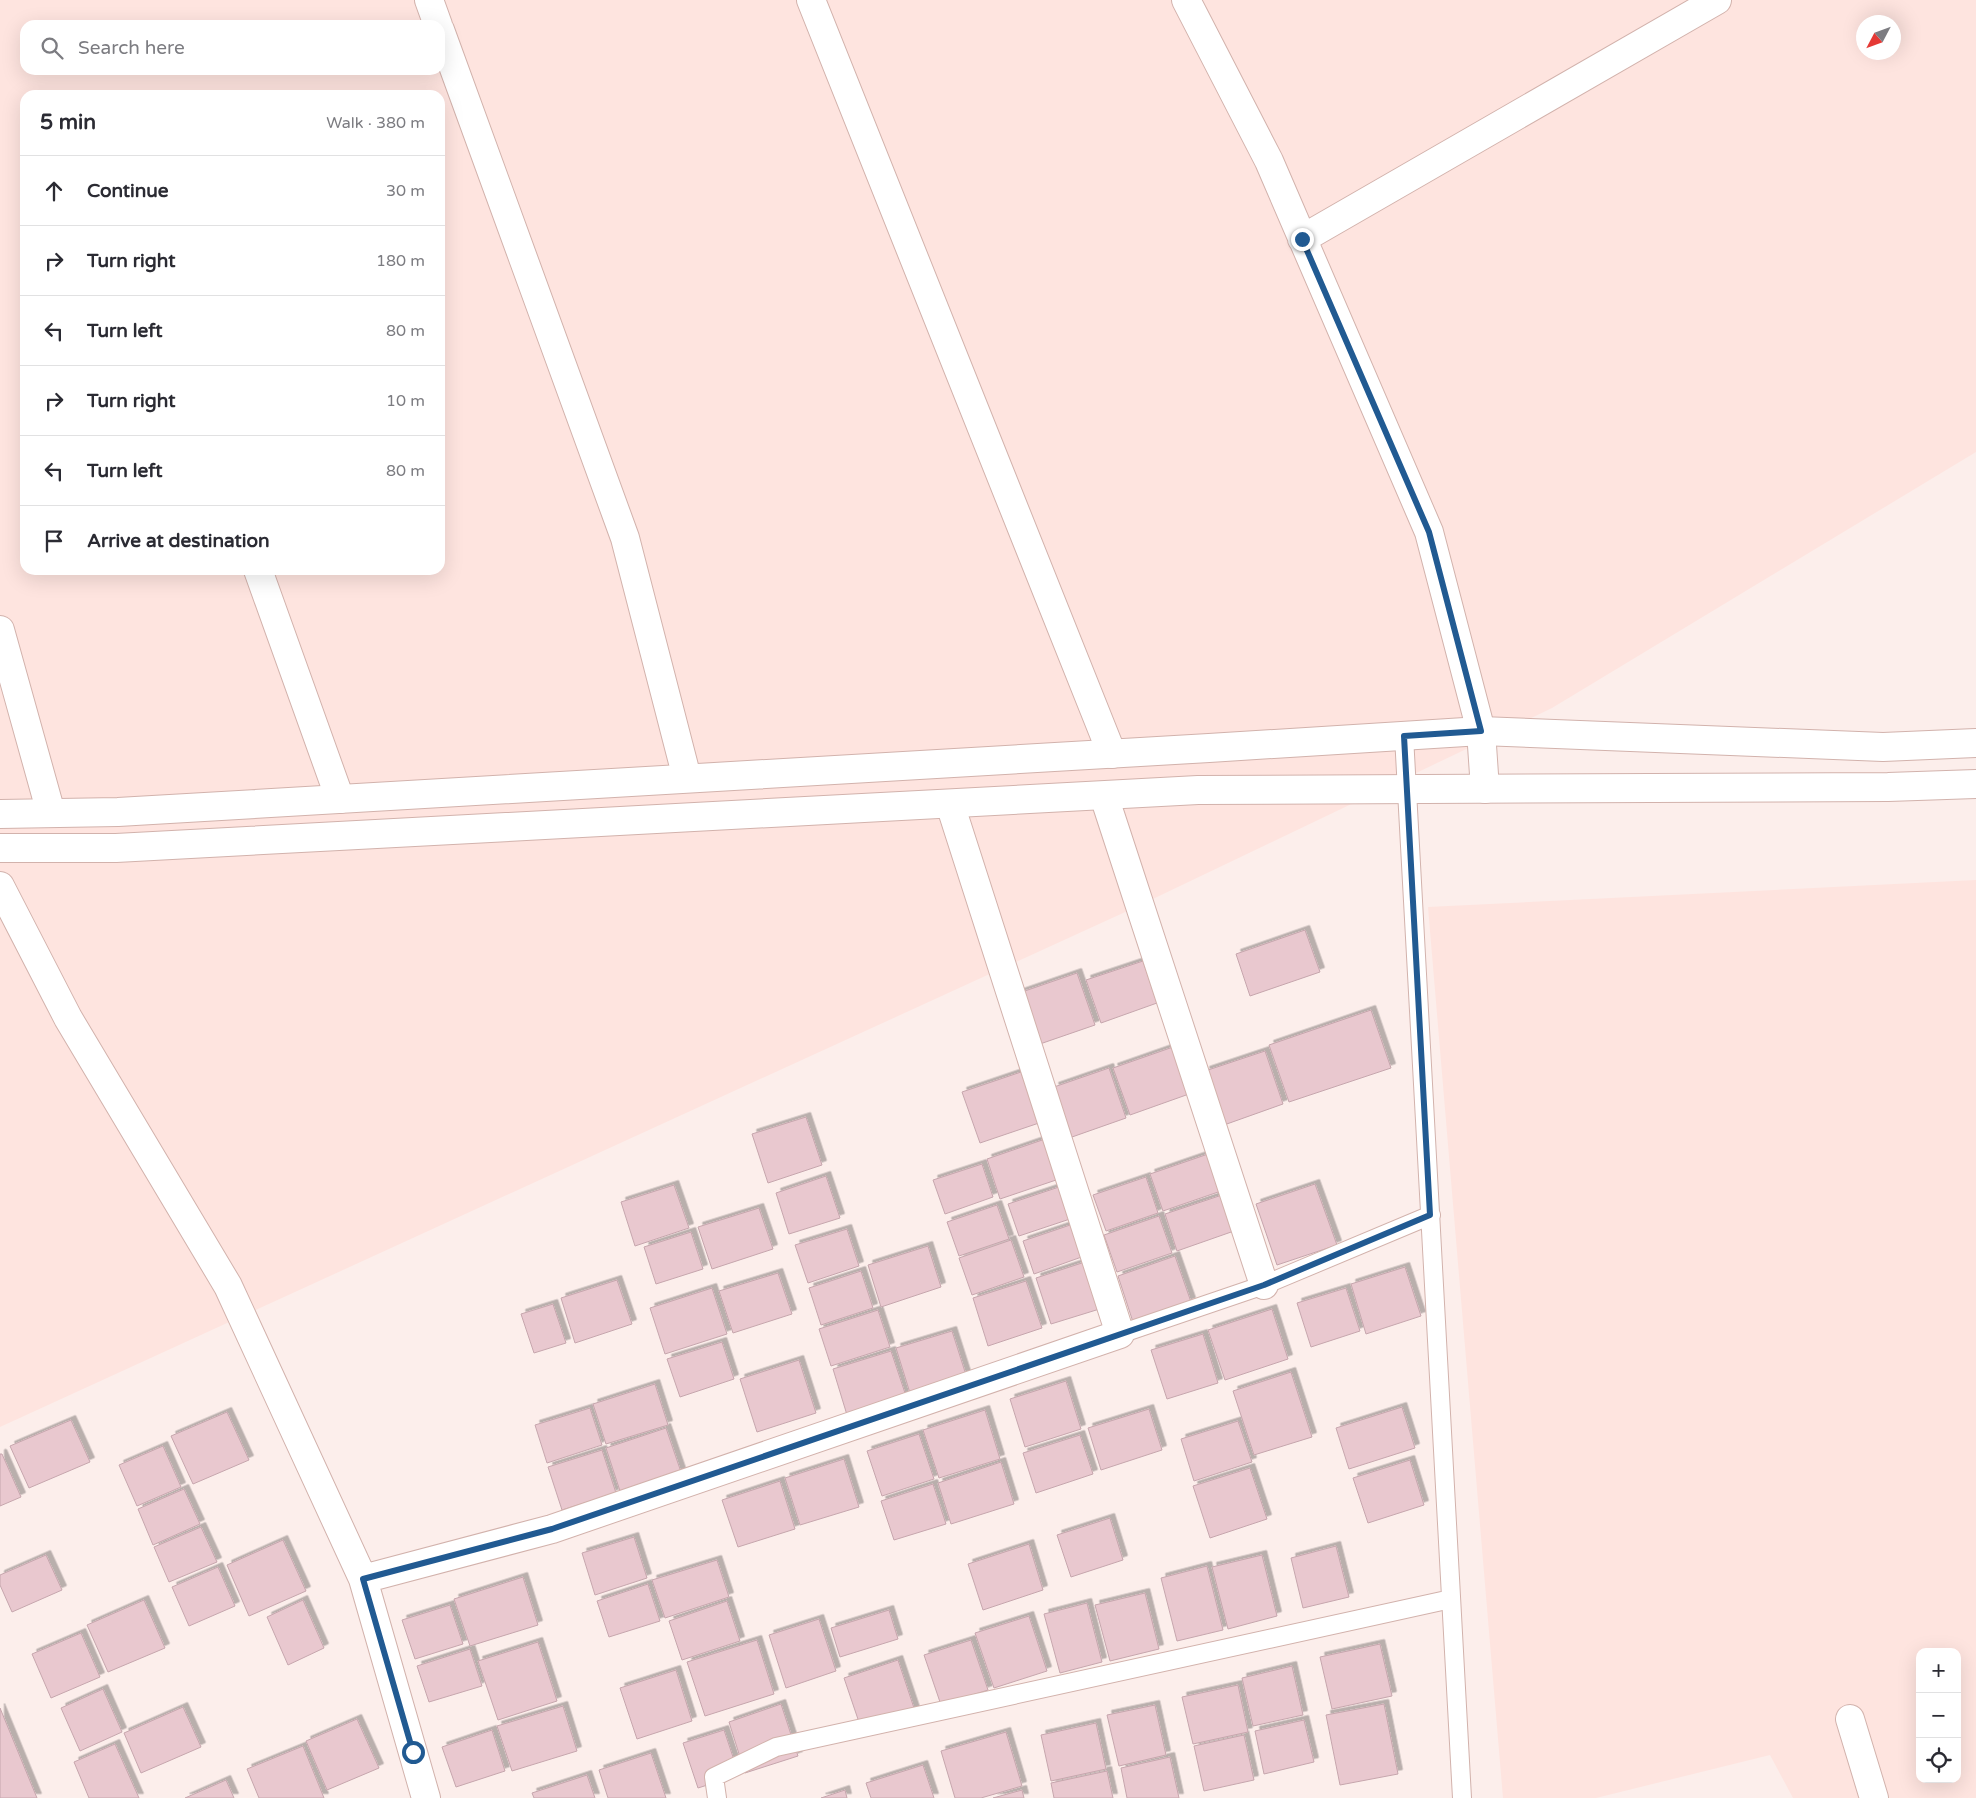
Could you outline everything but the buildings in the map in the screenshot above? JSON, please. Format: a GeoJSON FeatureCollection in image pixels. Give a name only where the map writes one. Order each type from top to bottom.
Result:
{"type":"FeatureCollection","features":[{"type":"Feature","properties":{"kind":"street"},"geometry":{"type":"LineString","coordinates":[[429,0],[436,20]]}},
{"type":"Feature","properties":{"kind":"street"},"geometry":{"type":"LineString","coordinates":[[811,0],[1112,754]]}},
{"type":"Feature","properties":{"kind":"street"},"geometry":{"type":"LineString","coordinates":[[1186,0],[1269,161],[1429,532],[1481,731],[1486,789]]}},
{"type":"Feature","properties":{"kind":"street"},"geometry":{"type":"LineString","coordinates":[[1302,239],[1717,0]]}},
{"type":"Feature","properties":{"kind":"street"},"geometry":{"type":"LineString","coordinates":[[445,44],[625,538],[687,778]]}},
{"type":"Feature","properties":{"kind":"street"},"geometry":{"type":"LineString","coordinates":[[260,575],[340,799]]}},
{"type":"Feature","properties":{"kind":"street"},"geometry":{"type":"LineString","coordinates":[[0,630],[51,813]]}},
{"type":"Feature","properties":{"kind":"street"},"geometry":{"type":"LineString","coordinates":[[0,814],[118,812],[1481,731],[1882,747],[1976,743]]}},
{"type":"Feature","properties":{"kind":"street"},"geometry":{"type":"LineString","coordinates":[[0,848],[116,848],[1198,790],[1888,787],[1976,784]]}},
{"type":"Feature","properties":{"kind":"street"},"geometry":{"type":"LineString","coordinates":[[1104,796],[1264,1285]]}},
{"type":"Feature","properties":{"kind":"street"},"geometry":{"type":"LineString","coordinates":[[363,1579],[552,1529],[1120,1334],[950,804]]}},
{"type":"Feature","properties":{"kind":"street"},"geometry":{"type":"LineString","coordinates":[[0,886],[68,1018],[228,1286],[363,1579],[426,1798]]}},
{"type":"Feature","properties":{"kind":"street"},"geometry":{"type":"LineString","coordinates":[[1850,1719],[1874,1798]]}},
{"type":"Feature","properties":{"kind":"lane"},"geometry":{"type":"LineString","coordinates":[[1404,736],[1462,1798]]}},
{"type":"Feature","properties":{"kind":"lane"},"geometry":{"type":"LineString","coordinates":[[1120,1334],[1264,1285],[1430,1215]]}},
{"type":"Feature","properties":{"kind":"lane"},"geometry":{"type":"LineString","coordinates":[[717,1798],[714,1777],[776,1747],[1451,1599]]}},
{"type":"Feature","properties":{"kind":"shaded area"},"geometry":{"type":"Polygon","coordinates":[[[0,0],[1976,0],[1976,452],[1552,708],[1134,908],[0,1427],[0,0]]]}},
{"type":"Feature","properties":{"kind":"shaded area"},"geometry":{"type":"Polygon","coordinates":[[[1976,880],[1976,1798],[1793,1798],[1770,1755],[1596,1798],[1503,1798],[1428,907],[1976,880]]]}},
{"type":"Feature","properties":{"kind":"route"},"geometry":{"type":"LineString","coordinates":[[413,1752],[363,1579],[552,1529],[1264,1285],[1430,1215],[1404,736],[1481,731],[1429,532],[1302,239]]}}]}
